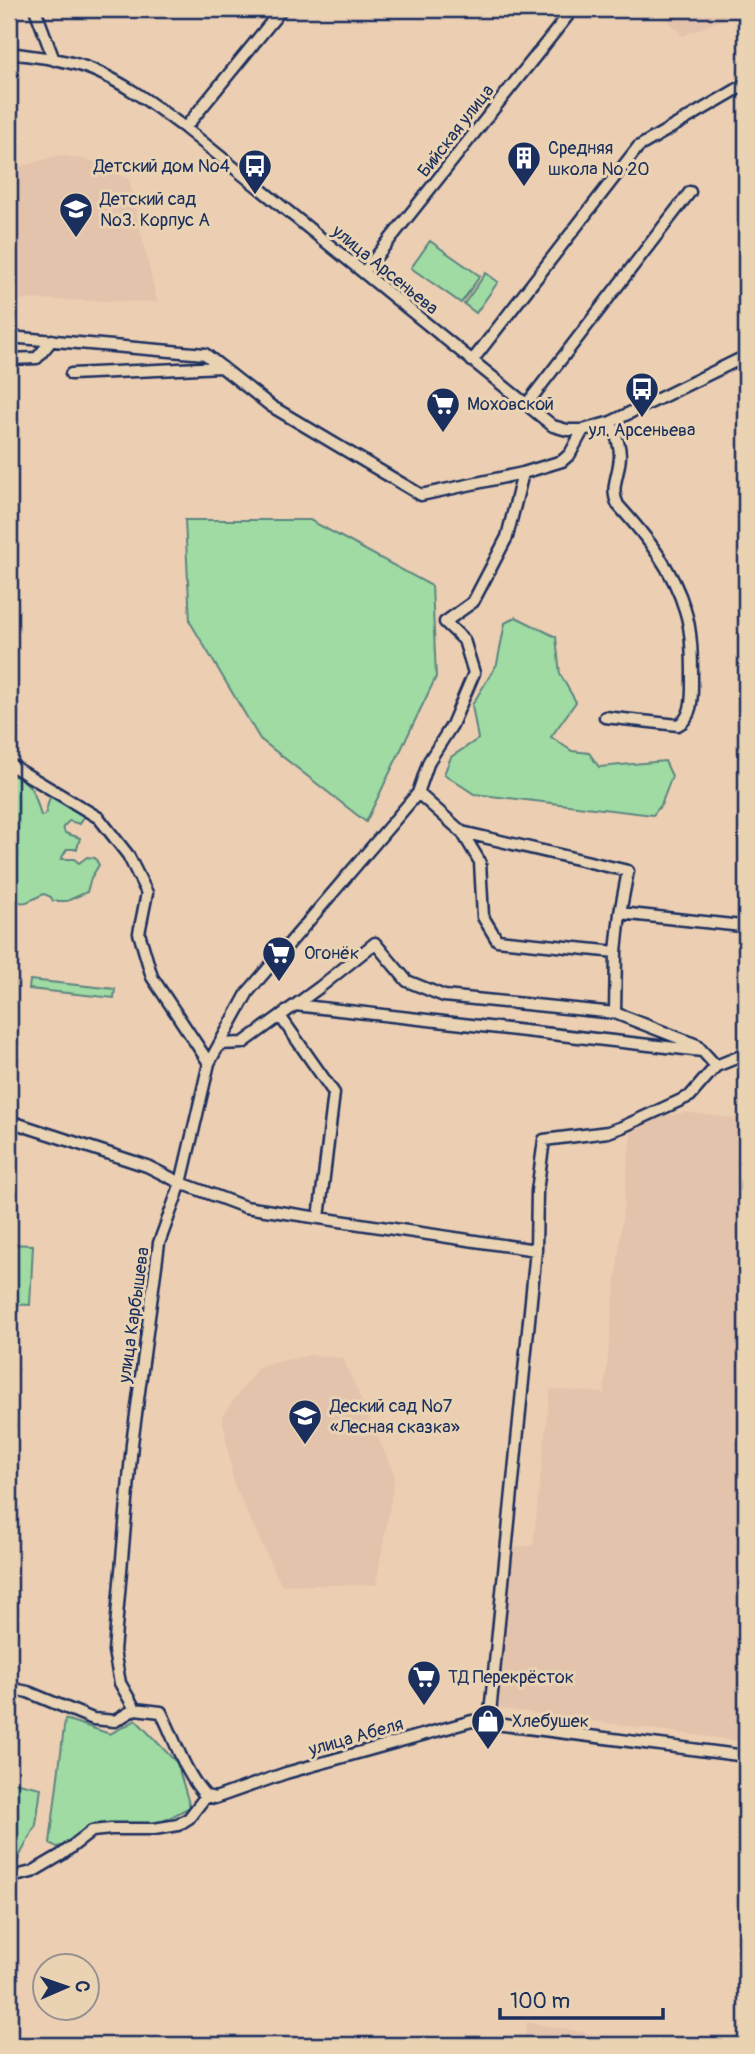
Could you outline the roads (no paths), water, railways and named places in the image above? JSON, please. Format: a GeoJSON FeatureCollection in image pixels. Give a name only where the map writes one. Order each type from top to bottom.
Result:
{"type":"FeatureCollection","features":[{"type":"Feature","properties":{"kind":"street"},"geometry":{"type":"LineString","coordinates":[[35,9],[54,60]]}},
{"type":"Feature","properties":{"kind":"street"},"geometry":{"type":"LineString","coordinates":[[185,128],[282,9]]}},
{"type":"Feature","properties":{"kind":"street","name":"Бийская улица"},"geometry":{"type":"LineString","coordinates":[[364,272],[573,9]]}},
{"type":"Feature","properties":{"kind":"street","name":"улица Арсеньева"},"geometry":{"type":"LineString","coordinates":[[9,53],[93,70],[131,90],[185,128],[553,426],[567,430],[583,430],[611,422],[746,356]]}},
{"type":"Feature","properties":{"kind":"street"},"geometry":{"type":"LineString","coordinates":[[472,361],[638,147],[746,84]]}},
{"type":"Feature","properties":{"kind":"street"},"geometry":{"type":"LineString","coordinates":[[526,405],[690,192]]}},
{"type":"Feature","properties":{"kind":"street"},"geometry":{"type":"LineString","coordinates":[[9,337],[205,354],[271,406],[421,495],[523,473],[562,461],[570,454],[583,430]]}},
{"type":"Feature","properties":{"kind":"street"},"geometry":{"type":"LineString","coordinates":[[9,359],[37,358],[52,340]]}},
{"type":"Feature","properties":{"kind":"street"},"geometry":{"type":"LineString","coordinates":[[71,374],[222,367]]}},
{"type":"Feature","properties":{"kind":"street"},"geometry":{"type":"LineString","coordinates":[[605,718],[678,725],[688,715],[692,693],[686,612],[676,586],[662,561],[614,497],[620,458],[611,422]]}},
{"type":"Feature","properties":{"kind":"street"},"geometry":{"type":"LineString","coordinates":[[523,473],[507,537],[473,602],[444,622],[464,640],[474,673],[452,725],[429,761],[418,793],[462,832],[480,862],[483,917],[497,940],[616,952]]}},
{"type":"Feature","properties":{"kind":"street"},"geometry":{"type":"LineString","coordinates":[[9,764],[99,818],[128,855],[147,893],[139,933],[152,977],[209,1063]]}},
{"type":"Feature","properties":{"kind":"street","name":"улица Карбышева"},"geometry":{"type":"LineString","coordinates":[[135,1709],[120,1683],[114,1651],[132,1444],[159,1243],[181,1183],[209,1063],[248,992],[418,793]]}},
{"type":"Feature","properties":{"kind":"street"},"geometry":{"type":"LineString","coordinates":[[462,832],[628,871],[616,952],[615,1013]]}},
{"type":"Feature","properties":{"kind":"street"},"geometry":{"type":"LineString","coordinates":[[621,913],[742,926],[746,923]]}},
{"type":"Feature","properties":{"kind":"street"},"geometry":{"type":"LineString","coordinates":[[220,1044],[243,1043],[375,943],[407,981],[444,996],[615,1013],[696,1045],[716,1066]]}},
{"type":"Feature","properties":{"kind":"street"},"geometry":{"type":"LineString","coordinates":[[295,1005],[702,1051]]}},
{"type":"Feature","properties":{"kind":"street"},"geometry":{"type":"LineString","coordinates":[[281,1016],[334,1093],[319,1218]]}},
{"type":"Feature","properties":{"kind":"street"},"geometry":{"type":"LineString","coordinates":[[489,1723],[536,1250],[537,1191],[544,1140],[622,1128],[690,1096],[716,1066],[746,1054]]}},
{"type":"Feature","properties":{"kind":"street"},"geometry":{"type":"LineString","coordinates":[[9,1121],[147,1166],[181,1183],[245,1207],[536,1250]]}},
{"type":"Feature","properties":{"kind":"street"},"geometry":{"type":"LineString","coordinates":[[9,1688],[28,1692],[93,1719],[115,1721],[135,1709],[161,1712],[188,1771],[206,1796],[188,1818],[178,1825],[154,1829],[92,1831],[61,1855],[32,1872],[15,1876],[9,1886]]}},
{"type":"Feature","properties":{"kind":"street","name":"улица Абеля"},"geometry":{"type":"LineString","coordinates":[[206,1796],[215,1798],[286,1773],[472,1721],[746,1756]]}},
{"type":"Feature","properties":{"kind":"place","name":"Средняя школа № 20"},"geometry":{"type":"Point","coordinates":[524,188]}},
{"type":"Feature","properties":{"kind":"place","name":"Детский дом №4"},"geometry":{"type":"Point","coordinates":[255,196]}},
{"type":"Feature","properties":{"kind":"place","name":"Детский сад №3. Корпус А"},"geometry":{"type":"Point","coordinates":[76,239]}},
{"type":"Feature","properties":{"kind":"place","name":"ул. Арсеньева"},"geometry":{"type":"Point","coordinates":[642,419]}},
{"type":"Feature","properties":{"kind":"place","name":"Моховской"},"geometry":{"type":"Point","coordinates":[443,434]}},
{"type":"Feature","properties":{"kind":"place","name":"Огонёк"},"geometry":{"type":"Point","coordinates":[279,983]}},
{"type":"Feature","properties":{"kind":"place","name":"Деский сад №7 «Лесная сказка»"},"geometry":{"type":"Point","coordinates":[305,1446]}},
{"type":"Feature","properties":{"kind":"place","name":"ТД Перекрёсток"},"geometry":{"type":"Point","coordinates":[424,1707]}},
{"type":"Feature","properties":{"kind":"place","name":"Хлебушек"},"geometry":{"type":"Point","coordinates":[488,1751]}}]}
